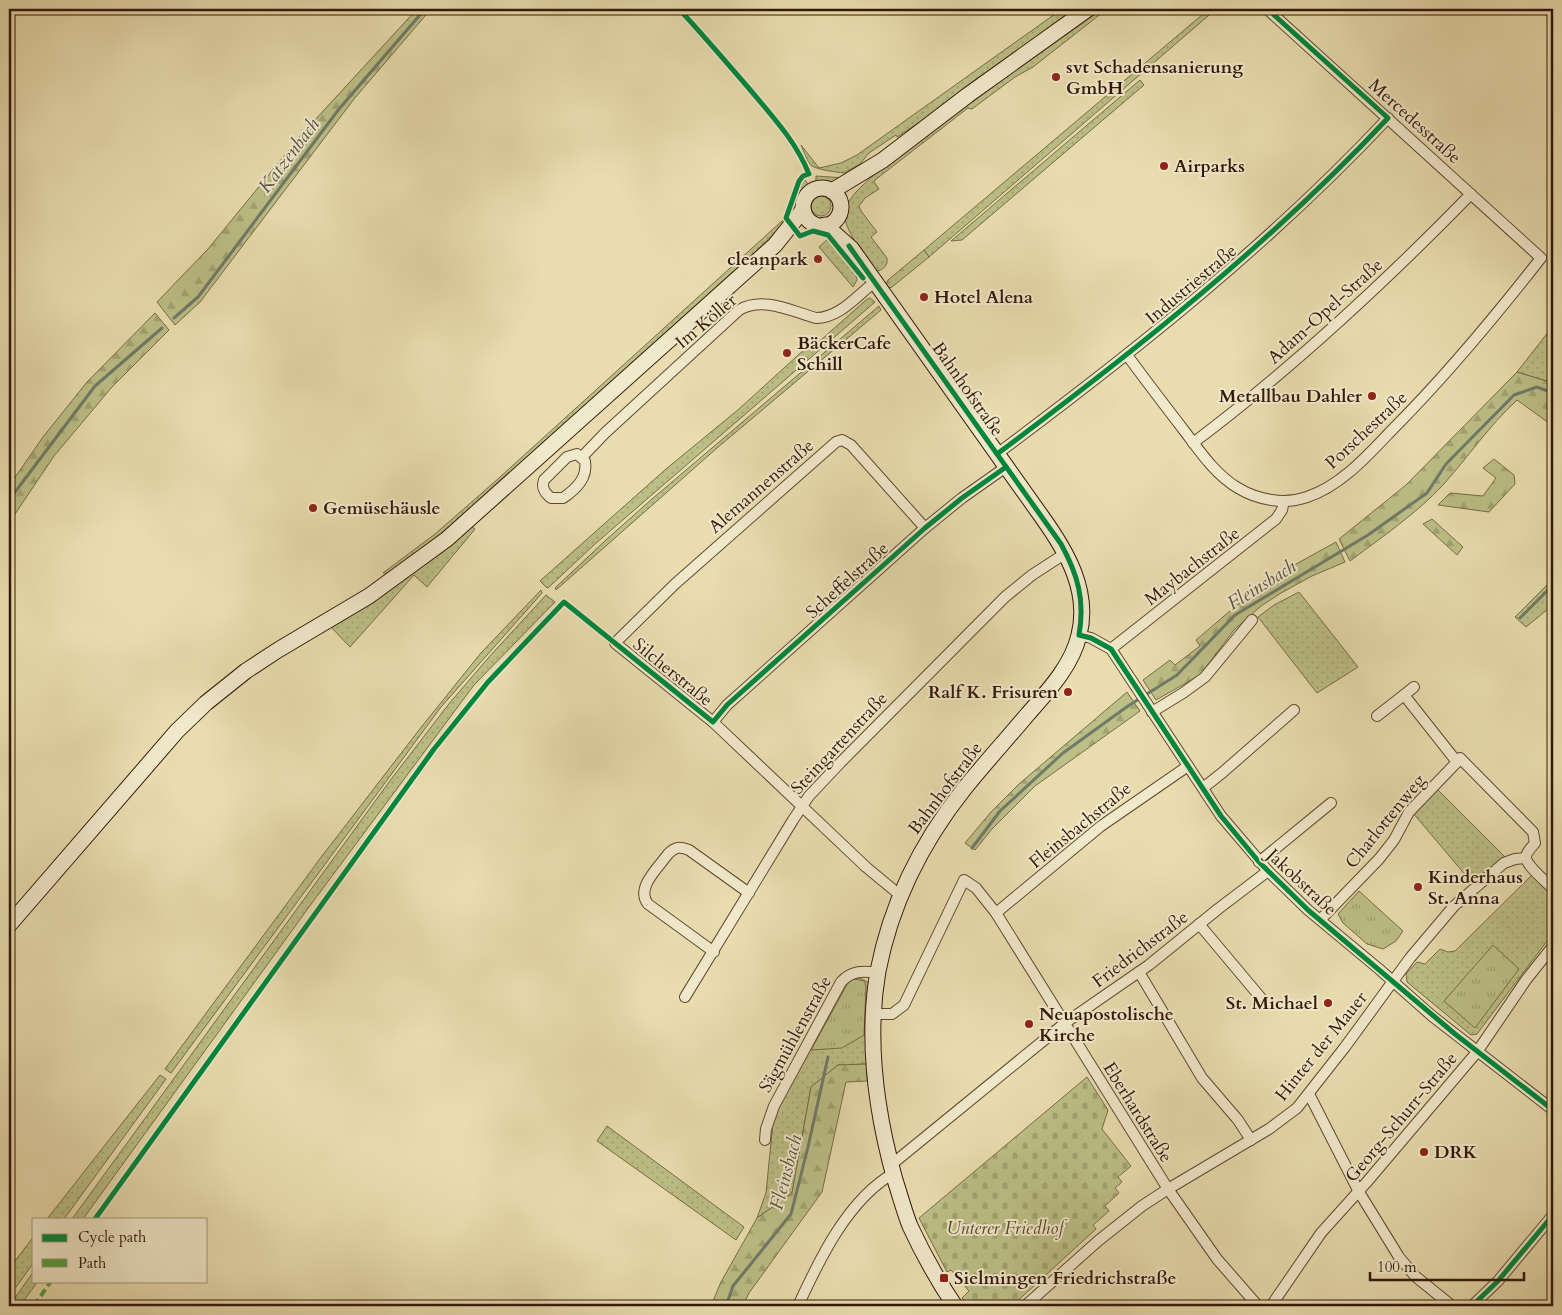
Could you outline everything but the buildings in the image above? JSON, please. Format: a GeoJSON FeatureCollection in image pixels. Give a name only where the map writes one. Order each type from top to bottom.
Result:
{"type":"FeatureCollection","features":[{"type":"Feature","properties":{"kind":"main road"},"geometry":{"type":"LineString","coordinates":[[775,245],[819,225],[832,222],[837,204],[869,169],[1088,9]]}},
{"type":"Feature","properties":{"kind":"main road"},"geometry":{"type":"LineString","coordinates":[[819,225],[806,218],[803,210],[804,200],[810,192],[819,188],[837,204]]}},
{"type":"Feature","properties":{"kind":"main road","name":"Bahnhofstraße"},"geometry":{"type":"LineString","coordinates":[[837,204],[849,246]]}},
{"type":"Feature","properties":{"kind":"main road"},"geometry":{"type":"LineString","coordinates":[[9,925],[178,731],[218,693],[262,660],[385,586],[447,539],[775,245],[803,210]]}},
{"type":"Feature","properties":{"kind":"main road","name":"Bahnhofstraße"},"geometry":{"type":"LineString","coordinates":[[819,225],[849,246],[1002,460],[1066,553],[1076,576],[1082,598],[1082,615],[1076,647],[1062,672],[965,788],[936,828],[916,864],[901,896],[886,936],[878,973],[873,1036],[880,1118],[892,1169],[910,1223],[933,1270],[955,1306]]}},
{"type":"Feature","properties":{"kind":"street","name":"Mercedesstraße"},"geometry":{"type":"LineString","coordinates":[[1270,12],[1541,258]]}},
{"type":"Feature","properties":{"kind":"street","name":"Industriestraße"},"geometry":{"type":"LineString","coordinates":[[1002,460],[1247,255],[1320,187],[1388,118]]}},
{"type":"Feature","properties":{"kind":"street","name":"Adam-Opel-Straße"},"geometry":{"type":"LineString","coordinates":[[1193,443],[1234,412],[1308,350],[1382,282],[1471,194]]}},
{"type":"Feature","properties":{"kind":"street","name":"Porschestraße"},"geometry":{"type":"LineString","coordinates":[[1127,355],[1193,443],[1216,470],[1236,488],[1259,498],[1295,500],[1318,493],[1348,472],[1424,398],[1465,352],[1541,258]]}},
{"type":"Feature","properties":{"kind":"street","name":"Im Köller"},"geometry":{"type":"LineString","coordinates":[[582,457],[605,433],[739,310],[762,303],[816,318],[828,317],[844,308],[875,282]]}},
{"type":"Feature","properties":{"kind":"street","name":"Alemannenstraße"},"geometry":{"type":"LineString","coordinates":[[616,643],[646,611],[693,567],[836,442],[842,440],[851,445],[925,528]]}},
{"type":"Feature","properties":{"kind":"street"},"geometry":{"type":"LineString","coordinates":[[577,454],[582,457],[585,461],[586,472],[580,482],[563,498],[551,498],[546,494],[542,484],[547,475],[567,457],[577,454]]}},
{"type":"Feature","properties":{"kind":"street","name":"Scheffelstraße"},"geometry":{"type":"LineString","coordinates":[[712,722],[727,705],[925,528],[962,498],[1002,460]]}},
{"type":"Feature","properties":{"kind":"street","name":"Maybachstraße"},"geometry":{"type":"LineString","coordinates":[[1111,649],[1276,519],[1282,510],[1284,500]]}},
{"type":"Feature","properties":{"kind":"street","name":"Steingartenstraße"},"geometry":{"type":"LineString","coordinates":[[685,997],[802,806],[841,762],[1005,597],[1026,579],[1066,553]]}},
{"type":"Feature","properties":{"kind":"street"},"geometry":{"type":"LineString","coordinates":[[1150,709],[1190,688],[1205,676],[1252,620]]}},
{"type":"Feature","properties":{"kind":"street"},"geometry":{"type":"LineString","coordinates":[[1079,635],[1096,640],[1111,649]]}},
{"type":"Feature","properties":{"kind":"street","name":"Silcherstraße"},"geometry":{"type":"LineString","coordinates":[[616,643],[712,722],[866,867],[901,896]]}},
{"type":"Feature","properties":{"kind":"street","name":"Jakobstraße"},"geometry":{"type":"LineString","coordinates":[[1111,649],[1221,816],[1259,862],[1308,910],[1477,1052],[1553,1110]]}},
{"type":"Feature","properties":{"kind":"street"},"geometry":{"type":"LineString","coordinates":[[1377,716],[1414,686]]}},
{"type":"Feature","properties":{"kind":"street"},"geometry":{"type":"LineString","coordinates":[[1404,695],[1457,762],[1460,758],[1533,832],[1535,843],[1526,858],[1529,866],[1553,889]]}},
{"type":"Feature","properties":{"kind":"street"},"geometry":{"type":"LineString","coordinates":[[1203,788],[1294,710]]}},
{"type":"Feature","properties":{"kind":"street","name":"Charlottenweg"},"geometry":{"type":"LineString","coordinates":[[1320,919],[1379,859],[1394,840],[1410,812],[1457,762]]}},
{"type":"Feature","properties":{"kind":"street","name":"Fleinsbachstraße"},"geometry":{"type":"LineString","coordinates":[[996,913],[1101,826],[1188,766]]}},
{"type":"Feature","properties":{"kind":"street"},"geometry":{"type":"LineString","coordinates":[[1259,862],[1331,803]]}},
{"type":"Feature","properties":{"kind":"street"},"geometry":{"type":"LineString","coordinates":[[714,952],[648,904],[644,900],[644,888],[668,854],[673,850],[684,847],[749,893]]}},
{"type":"Feature","properties":{"kind":"street","name":"Hinter der Mauer"},"geometry":{"type":"LineString","coordinates":[[1025,1306],[1106,1234],[1142,1206],[1251,1140],[1296,1108],[1309,1094],[1410,958],[1454,906],[1504,863],[1526,858]]}},
{"type":"Feature","properties":{"kind":"street","name":"Friedrichstraße"},"geometry":{"type":"LineString","coordinates":[[798,1306],[822,1258],[854,1206],[892,1169],[1065,1023],[1139,972],[1268,871]]}},
{"type":"Feature","properties":{"kind":"street","name":"Eberhardstraße"},"geometry":{"type":"LineString","coordinates":[[874,1014],[892,1014],[904,1005],[964,880],[976,888],[996,913],[1168,1189],[1217,1259],[1258,1306]]}},
{"type":"Feature","properties":{"kind":"street"},"geometry":{"type":"LineString","coordinates":[[1199,924],[1261,998]]}},
{"type":"Feature","properties":{"kind":"street","name":"Georg-Schurr-Straße"},"geometry":{"type":"LineString","coordinates":[[1271,1306],[1321,1233],[1477,1052],[1526,980],[1553,946]]}},
{"type":"Feature","properties":{"kind":"street","name":"Sägmühlenstraße"},"geometry":{"type":"LineString","coordinates":[[765,1140],[766,1129],[774,1106],[841,982],[853,972],[878,973]]}},
{"type":"Feature","properties":{"kind":"street"},"geometry":{"type":"LineString","coordinates":[[1139,972],[1202,1078],[1238,1120],[1251,1140]]}},
{"type":"Feature","properties":{"kind":"street"},"geometry":{"type":"LineString","coordinates":[[1309,1094],[1358,1192],[1406,1268],[1452,1306]]}},
{"type":"Feature","properties":{"kind":"street"},"geometry":{"type":"LineString","coordinates":[[1472,1306],[1494,1285],[1553,1215]]}},
{"type":"Feature","properties":{"kind":"green space"},"geometry":{"type":"Polygon","coordinates":[[[417,9],[431,9],[354,99],[200,302],[175,325],[157,302],[208,249],[302,134],[417,9]]]}},
{"type":"Feature","properties":{"kind":"green space"},"geometry":{"type":"Polygon","coordinates":[[[1062,9],[1076,9],[943,107],[869,153],[860,164],[844,173],[819,169],[812,166],[809,162],[801,145],[819,168],[841,163],[857,155],[1062,9]]]}},
{"type":"Feature","properties":{"kind":"green space"},"geometry":{"type":"Polygon","coordinates":[[[1093,9],[1107,9],[1033,67],[1015,77],[972,109],[968,108],[875,180],[874,182],[879,189],[865,198],[859,206],[877,232],[871,237],[887,258],[884,268],[878,271],[873,269],[850,233],[845,218],[846,207],[856,192],[892,160],[1093,9]]]}},
{"type":"Feature","properties":{"kind":"green space"},"geometry":{"type":"Polygon","coordinates":[[[1209,9],[1216,9],[929,257],[924,250],[1209,9]]]}},
{"type":"Feature","properties":{"kind":"green space"},"geometry":{"type":"Polygon","coordinates":[[[1140,80],[1144,85],[962,240],[951,241],[1140,80]]]}},
{"type":"Feature","properties":{"kind":"green space"},"geometry":{"type":"Polygon","coordinates":[[[816,176],[845,178],[824,182],[816,181],[816,176]]]}},
{"type":"Feature","properties":{"kind":"green space"},"geometry":{"type":"Polygon","coordinates":[[[802,180],[805,180],[808,184],[801,194],[797,207],[790,218],[794,199],[802,180]]]}},
{"type":"Feature","properties":{"kind":"green space"},"geometry":{"type":"Polygon","coordinates":[[[821,196],[828,199],[831,206],[828,213],[821,216],[814,213],[811,206],[814,199],[821,196]]]}},
{"type":"Feature","properties":{"kind":"green space"},"geometry":{"type":"Polygon","coordinates":[[[783,220],[786,222],[754,253],[453,524],[390,573],[383,573],[435,534],[499,478],[783,220]]]}},
{"type":"Feature","properties":{"kind":"green space"},"geometry":{"type":"Polygon","coordinates":[[[828,239],[855,271],[857,280],[853,287],[819,247],[828,239]]]}},
{"type":"Feature","properties":{"kind":"green space"},"geometry":{"type":"Polygon","coordinates":[[[924,250],[929,257],[889,288],[886,284],[888,280],[924,250]]]}},
{"type":"Feature","properties":{"kind":"green space"},"geometry":{"type":"Polygon","coordinates":[[[870,298],[875,302],[595,544],[548,588],[540,581],[666,469],[739,409],[807,347],[813,347],[870,298]]]}},
{"type":"Feature","properties":{"kind":"green space"},"geometry":{"type":"Polygon","coordinates":[[[879,306],[881,310],[717,448],[556,590],[555,588],[652,499],[879,306]]]}},
{"type":"Feature","properties":{"kind":"green space"},"geometry":{"type":"Polygon","coordinates":[[[155,313],[169,330],[112,387],[54,456],[9,523],[9,486],[43,437],[87,382],[155,313]]]}},
{"type":"Feature","properties":{"kind":"green space"},"geometry":{"type":"Polygon","coordinates":[[[1553,326],[1553,383],[1517,372],[1553,326]]]}},
{"type":"Feature","properties":{"kind":"green space"},"geometry":{"type":"Polygon","coordinates":[[[1517,372],[1553,383],[1553,426],[1517,400],[1433,496],[1350,561],[1339,539],[1406,485],[1517,372]]]}},
{"type":"Feature","properties":{"kind":"green space"},"geometry":{"type":"Polygon","coordinates":[[[1494,459],[1514,475],[1515,484],[1489,512],[1438,505],[1450,493],[1483,496],[1496,478],[1483,468],[1494,459]]]}},
{"type":"Feature","properties":{"kind":"green space"},"geometry":{"type":"Polygon","coordinates":[[[1432,519],[1463,547],[1457,555],[1423,524],[1432,519]]]}},
{"type":"Feature","properties":{"kind":"green space"},"geometry":{"type":"Polygon","coordinates":[[[469,525],[475,529],[427,587],[414,575],[350,647],[331,627],[469,525]]]}},
{"type":"Feature","properties":{"kind":"green space"},"geometry":{"type":"Polygon","coordinates":[[[1336,542],[1345,562],[1312,576],[1261,606],[1234,630],[1200,675],[1156,700],[1143,680],[1170,660],[1175,665],[1200,646],[1196,640],[1237,605],[1278,574],[1336,542]]]}},
{"type":"Feature","properties":{"kind":"green space"},"geometry":{"type":"Polygon","coordinates":[[[1553,579],[1553,605],[1526,627],[1515,617],[1553,579]]]}},
{"type":"Feature","properties":{"kind":"green space"},"geometry":{"type":"Polygon","coordinates":[[[541,590],[542,593],[441,707],[171,1073],[165,1069],[322,856],[419,730],[480,654],[541,590]]]}},
{"type":"Feature","properties":{"kind":"green space"},"geometry":{"type":"Polygon","coordinates":[[[1299,592],[1358,667],[1317,693],[1258,617],[1274,605],[1299,592]]]}},
{"type":"Feature","properties":{"kind":"green space"},"geometry":{"type":"Polygon","coordinates":[[[546,595],[555,602],[474,685],[309,907],[84,1218],[73,1218],[389,782],[448,705],[546,595]]]}},
{"type":"Feature","properties":{"kind":"green space"},"geometry":{"type":"Polygon","coordinates":[[[1127,692],[1140,711],[1035,786],[992,829],[975,850],[965,843],[991,812],[1019,784],[1127,692]]]}},
{"type":"Feature","properties":{"kind":"green space"},"geometry":{"type":"Polygon","coordinates":[[[1436,788],[1505,857],[1473,884],[1413,813],[1436,788]]]}},
{"type":"Feature","properties":{"kind":"green space"},"geometry":{"type":"Polygon","coordinates":[[[1532,875],[1553,894],[1553,933],[1477,1034],[1471,1035],[1407,982],[1406,974],[1417,962],[1425,964],[1440,949],[1448,952],[1455,951],[1532,875]]]}},
{"type":"Feature","properties":{"kind":"green space"},"geometry":{"type":"Polygon","coordinates":[[[1359,891],[1403,931],[1396,941],[1383,949],[1367,944],[1343,923],[1338,914],[1359,891]]]}},
{"type":"Feature","properties":{"kind":"green space"},"geometry":{"type":"Polygon","coordinates":[[[1493,945],[1519,969],[1475,1028],[1444,1001],[1493,945]]]}},
{"type":"Feature","properties":{"kind":"green space"},"geometry":{"type":"Polygon","coordinates":[[[850,977],[864,980],[870,985],[867,1064],[838,1065],[811,1087],[792,1193],[757,1218],[766,1193],[774,1112],[846,980],[850,977]]]}},
{"type":"Feature","properties":{"kind":"green space"},"geometry":{"type":"Polygon","coordinates":[[[855,979],[864,981],[866,986],[864,1035],[842,1048],[811,1050],[849,981],[855,979]]]}},
{"type":"Feature","properties":{"kind":"green space"},"geometry":{"type":"Polygon","coordinates":[[[867,1064],[867,1081],[846,1082],[822,1192],[749,1293],[743,1306],[711,1306],[721,1282],[757,1218],[792,1193],[811,1087],[838,1065],[867,1064]]]}},
{"type":"Feature","properties":{"kind":"green space"},"geometry":{"type":"Polygon","coordinates":[[[160,1075],[166,1079],[65,1218],[48,1218],[160,1075]]]}},
{"type":"Feature","properties":{"kind":"green space","name":"Unterer Friedhof"},"geometry":{"type":"Polygon","coordinates":[[[1087,1077],[1108,1110],[1102,1129],[1131,1166],[1118,1177],[1122,1182],[1115,1188],[1119,1193],[1105,1206],[1109,1211],[1093,1225],[1096,1229],[1012,1306],[970,1306],[962,1298],[969,1291],[951,1270],[947,1272],[919,1218],[1087,1077]]]}},
{"type":"Feature","properties":{"kind":"green space"},"geometry":{"type":"Polygon","coordinates":[[[607,1126],[744,1227],[736,1240],[597,1141],[607,1126]]]}},
{"type":"Feature","properties":{"kind":"green space"},"geometry":{"type":"Polygon","coordinates":[[[32,1239],[32,1265],[9,1297],[9,1269],[32,1239]]]}},
{"type":"Feature","properties":{"kind":"green space"},"geometry":{"type":"Polygon","coordinates":[[[32,1274],[32,1282],[37,1282],[20,1306],[9,1306],[32,1274]]]}},
{"type":"Feature","properties":{"kind":"waterway","name":"Katzenbach"},"geometry":{"type":"LineString","coordinates":[[174,318],[198,297],[339,109],[425,9]]}},
{"type":"Feature","properties":{"kind":"waterway","name":"Katzenbach"},"geometry":{"type":"LineString","coordinates":[[9,500],[95,386],[162,328]]}},
{"type":"Feature","properties":{"kind":"waterway","name":"Fleinsbach"},"geometry":{"type":"LineString","coordinates":[[972,848],[1000,811],[1063,753],[1128,706],[1177,675],[1235,615],[1368,535],[1427,493],[1446,464],[1514,395],[1537,387],[1553,393]]}},
{"type":"Feature","properties":{"kind":"waterway"},"geometry":{"type":"LineString","coordinates":[[1520,618],[1553,585]]}},
{"type":"Feature","properties":{"kind":"waterway","name":"Fleinsbach"},"geometry":{"type":"LineString","coordinates":[[726,1306],[733,1286],[791,1214],[828,1057]]}},
{"type":"Feature","properties":{"kind":"marked path"},"geometry":{"type":"LineString","coordinates":[[34,1306],[50,1282]]}},
{"type":"Feature","properties":{"kind":"cycle path"},"geometry":{"type":"LineString","coordinates":[[679,9],[776,121],[804,162],[809,174],[803,176],[799,181],[786,218],[800,236],[813,231],[828,235],[863,278]]}},
{"type":"Feature","properties":{"kind":"cycle path"},"geometry":{"type":"LineString","coordinates":[[997,454],[1100,376],[1249,253],[1297,209],[1388,118],[1274,15],[1280,9]]}},
{"type":"Feature","properties":{"kind":"cycle path"},"geometry":{"type":"LineString","coordinates":[[849,246],[1061,544],[1072,566],[1079,588],[1081,610],[1079,635],[1091,638],[1111,649],[1221,816],[1259,862],[1308,910],[1455,1034],[1553,1110]]}},
{"type":"Feature","properties":{"kind":"cycle path"},"geometry":{"type":"LineString","coordinates":[[96,1218],[434,749],[488,682],[564,602],[713,722],[727,705],[925,528],[962,498],[1006,467]]}},
{"type":"Feature","properties":{"kind":"cycle path"},"geometry":{"type":"LineString","coordinates":[[1472,1306],[1498,1281],[1553,1215]]}},
{"type":"Feature","properties":{"kind":"place","name":"svt Schadensanierung GmbH"},"geometry":{"type":"Point","coordinates":[1056,77]}},
{"type":"Feature","properties":{"kind":"place","name":"Airparks"},"geometry":{"type":"Point","coordinates":[1164,166]}},
{"type":"Feature","properties":{"kind":"place","name":"cleanpark"},"geometry":{"type":"Point","coordinates":[818,259]}},
{"type":"Feature","properties":{"kind":"place","name":"Hotel Alena"},"geometry":{"type":"Point","coordinates":[924,297]}},
{"type":"Feature","properties":{"kind":"place","name":"BäckerCafe Schill"},"geometry":{"type":"Point","coordinates":[787,353]}},
{"type":"Feature","properties":{"kind":"place","name":"Metallbau Dahler"},"geometry":{"type":"Point","coordinates":[1372,396]}},
{"type":"Feature","properties":{"kind":"place","name":"Gemüsehäusle"},"geometry":{"type":"Point","coordinates":[313,508]}},
{"type":"Feature","properties":{"kind":"place","name":"Ralf K. Frisuren"},"geometry":{"type":"Point","coordinates":[1068,692]}},
{"type":"Feature","properties":{"kind":"place","name":"Kinderhaus St. Anna"},"geometry":{"type":"Point","coordinates":[1418,887]}},
{"type":"Feature","properties":{"kind":"place","name":"St. Michael"},"geometry":{"type":"Point","coordinates":[1328,1003]}},
{"type":"Feature","properties":{"kind":"place","name":"Neuapostolische Kirche"},"geometry":{"type":"Point","coordinates":[1029,1024]}},
{"type":"Feature","properties":{"kind":"place","name":"DRK"},"geometry":{"type":"Point","coordinates":[1424,1152]}},
{"type":"Feature","properties":{"kind":"place","name":"Sielmingen Friedrichstraße"},"geometry":{"type":"Point","coordinates":[944,1278]}}]}
